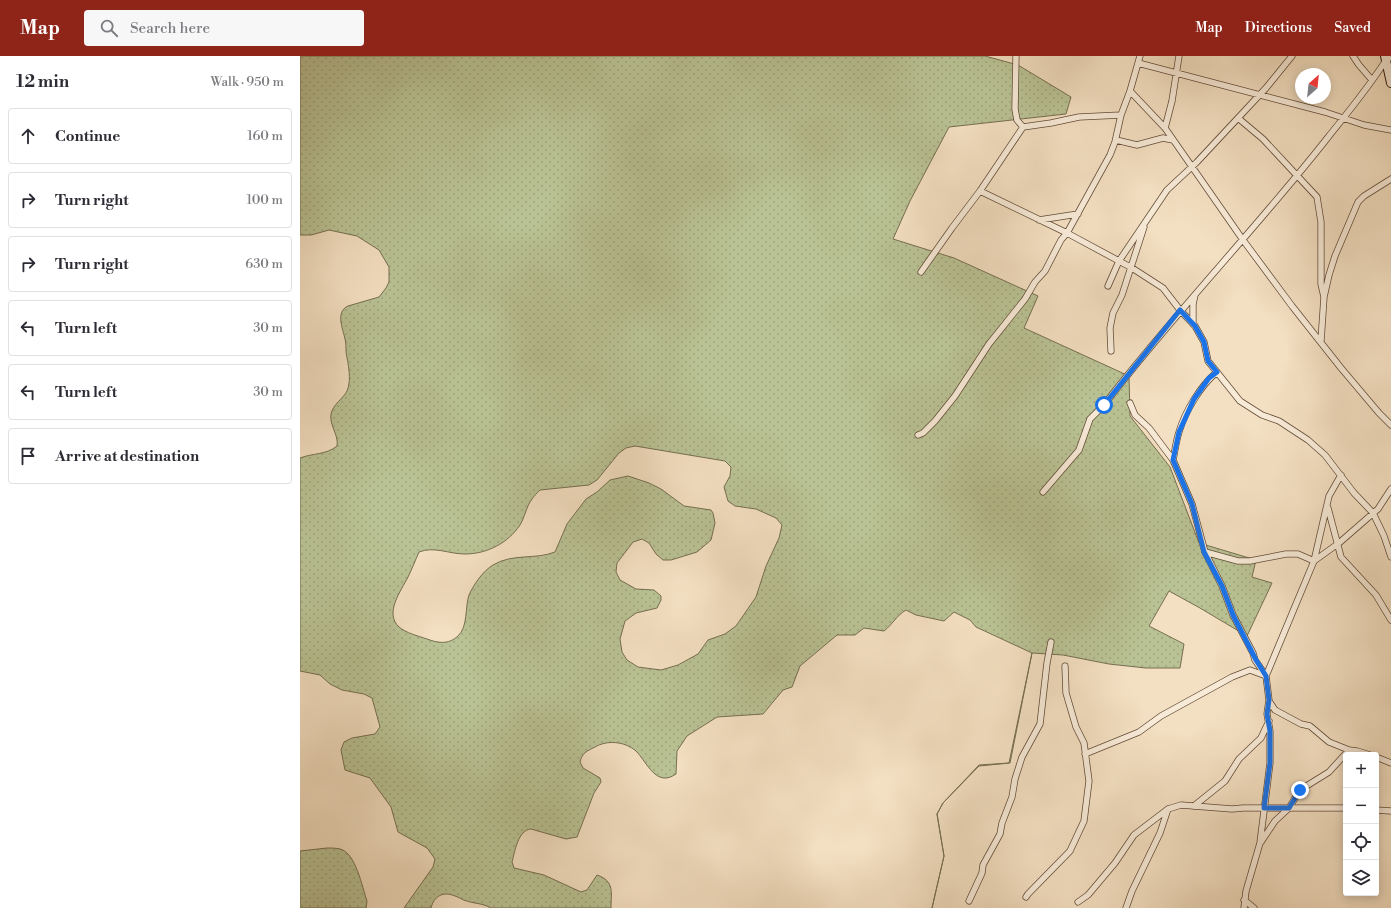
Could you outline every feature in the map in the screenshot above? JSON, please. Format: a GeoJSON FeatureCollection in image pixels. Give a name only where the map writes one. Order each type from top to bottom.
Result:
{"type":"FeatureCollection","features":[{"type":"Feature","properties":{"kind":"street"},"geometry":{"type":"LineString","coordinates":[[1016,56],[1015,109],[1017,120],[1023,127]]}},
{"type":"Feature","properties":{"kind":"street"},"geometry":{"type":"LineString","coordinates":[[918,435],[923,433],[935,421],[955,396],[989,344],[1025,299],[1035,282],[1045,271],[1110,155],[1116,140],[1121,115],[1130,91],[1140,56]]}},
{"type":"Feature","properties":{"kind":"street"},"geometry":{"type":"LineString","coordinates":[[1165,128],[1179,56]]}},
{"type":"Feature","properties":{"kind":"street"},"geometry":{"type":"LineString","coordinates":[[1108,286],[1119,261],[1167,190],[1197,162],[1260,95],[1292,56]]}},
{"type":"Feature","properties":{"kind":"street"},"geometry":{"type":"LineString","coordinates":[[1353,56],[1359,66],[1372,80]]}},
{"type":"Feature","properties":{"kind":"street"},"geometry":{"type":"LineString","coordinates":[[1043,492],[1079,450],[1090,420],[1104,405],[1180,310],[1243,240],[1297,176],[1372,80],[1387,58]]}},
{"type":"Feature","properties":{"kind":"street"},"geometry":{"type":"LineString","coordinates":[[1387,58],[1391,82]]}},
{"type":"Feature","properties":{"kind":"street"},"geometry":{"type":"LineString","coordinates":[[1138,63],[1177,72],[1364,124],[1391,130]]}},
{"type":"Feature","properties":{"kind":"street"},"geometry":{"type":"LineString","coordinates":[[1130,91],[1165,128],[1243,240],[1292,306],[1341,368],[1391,425]]}},
{"type":"Feature","properties":{"kind":"street"},"geometry":{"type":"LineString","coordinates":[[921,272],[980,191],[1023,127],[1079,117],[1121,115]]}},
{"type":"Feature","properties":{"kind":"street"},"geometry":{"type":"LineString","coordinates":[[1238,118],[1263,139],[1310,190],[1318,201],[1321,222],[1321,284],[1324,297]]}},
{"type":"Feature","properties":{"kind":"street"},"geometry":{"type":"LineString","coordinates":[[1116,140],[1138,145],[1163,138],[1173,140]]}},
{"type":"Feature","properties":{"kind":"street"},"geometry":{"type":"LineString","coordinates":[[1320,341],[1324,297],[1335,256],[1358,202],[1364,196],[1391,179]]}},
{"type":"Feature","properties":{"kind":"street"},"geometry":{"type":"LineString","coordinates":[[980,191],[1067,233],[1132,268],[1163,288],[1193,325],[1204,342],[1208,361],[1240,400],[1262,415],[1279,421],[1308,440],[1325,455],[1354,493],[1373,513],[1384,536],[1391,557]]}},
{"type":"Feature","properties":{"kind":"street"},"geometry":{"type":"LineString","coordinates":[[1039,220],[1078,214]]}},
{"type":"Feature","properties":{"kind":"street"},"geometry":{"type":"LineString","coordinates":[[1111,351],[1110,328],[1113,313],[1122,295],[1132,268],[1146,219]]}},
{"type":"Feature","properties":{"kind":"street"},"geometry":{"type":"LineString","coordinates":[[1193,325],[1193,304],[1196,293]]}},
{"type":"Feature","properties":{"kind":"street"},"geometry":{"type":"LineString","coordinates":[[1173,460],[1179,432],[1194,399],[1209,378],[1217,372]]}},
{"type":"Feature","properties":{"kind":"street"},"geometry":{"type":"LineString","coordinates":[[1130,403],[1135,415],[1149,428],[1173,460],[1192,504],[1204,552],[1222,586],[1233,615],[1266,676],[1269,700],[1267,714],[1270,731],[1270,763],[1260,843],[1244,900],[1244,908]]}},
{"type":"Feature","properties":{"kind":"street"},"geometry":{"type":"LineString","coordinates":[[1266,676],[1314,561],[1329,496],[1341,476]]}},
{"type":"Feature","properties":{"kind":"street"},"geometry":{"type":"LineString","coordinates":[[1314,561],[1337,545],[1378,509],[1391,489]]}},
{"type":"Feature","properties":{"kind":"street"},"geometry":{"type":"LineString","coordinates":[[1327,505],[1341,557],[1376,594],[1391,620]]}},
{"type":"Feature","properties":{"kind":"street"},"geometry":{"type":"LineString","coordinates":[[1204,552],[1238,561],[1250,561],[1286,554],[1298,554],[1314,561]]}},
{"type":"Feature","properties":{"kind":"street"},"geometry":{"type":"LineString","coordinates":[[969,901],[982,873],[983,865],[1000,834],[1002,823],[1012,797],[1014,779],[1022,757],[1040,724],[1051,642]]}},
{"type":"Feature","properties":{"kind":"street"},"geometry":{"type":"LineString","coordinates":[[1026,897],[1070,851],[1084,821],[1089,781],[1084,743],[1076,727],[1066,693],[1065,666]]}},
{"type":"Feature","properties":{"kind":"street"},"geometry":{"type":"LineString","coordinates":[[1085,754],[1140,732],[1161,716],[1232,677],[1250,670],[1266,676]]}},
{"type":"Feature","properties":{"kind":"street"},"geometry":{"type":"LineString","coordinates":[[1269,700],[1275,710],[1301,724],[1310,726],[1329,742],[1349,750],[1360,752]]}},
{"type":"Feature","properties":{"kind":"street"},"geometry":{"type":"LineString","coordinates":[[1194,806],[1225,781],[1239,760],[1261,738],[1269,721]]}},
{"type":"Feature","properties":{"kind":"street"},"geometry":{"type":"LineString","coordinates":[[1260,843],[1274,821],[1289,808],[1300,790],[1329,772],[1349,750]]}},
{"type":"Feature","properties":{"kind":"street"},"geometry":{"type":"LineString","coordinates":[[1379,758],[1391,763]]}},
{"type":"Feature","properties":{"kind":"street"},"geometry":{"type":"LineString","coordinates":[[1078,902],[1088,895],[1115,863],[1134,834],[1168,809],[1181,805],[1232,809],[1343,808]]}},
{"type":"Feature","properties":{"kind":"street"},"geometry":{"type":"LineString","coordinates":[[1126,908],[1132,891],[1160,833],[1168,809]]}},
{"type":"Feature","properties":{"kind":"street"},"geometry":{"type":"LineString","coordinates":[[1379,810],[1391,811]]}},
{"type":"Feature","properties":{"kind":"street"},"geometry":{"type":"LineString","coordinates":[[1244,900],[1254,908]]}},
{"type":"Feature","properties":{"kind":"green space"},"geometry":{"type":"Polygon","coordinates":[[[300,56],[985,56],[1018,65],[1071,97],[1066,114],[949,127],[910,201],[893,239],[954,258],[1038,296],[1024,328],[1129,376],[1130,416],[1170,467],[1199,543],[1256,560],[1252,577],[1272,583],[1247,636],[1169,591],[1149,626],[1184,644],[1180,668],[1146,668],[1109,664],[1063,655],[1032,653],[976,627],[970,620],[954,612],[944,621],[916,615],[906,610],[884,631],[864,628],[855,635],[837,635],[800,666],[792,687],[783,690],[763,714],[717,717],[687,736],[677,751],[676,774],[663,778],[657,776],[636,751],[621,743],[605,743],[584,754],[580,762],[583,768],[600,778],[601,782],[594,793],[577,837],[566,839],[531,829],[527,830],[520,837],[512,862],[514,868],[544,875],[581,892],[587,890],[597,875],[607,881],[611,888],[611,908],[491,908],[485,905],[465,901],[456,896],[443,894],[434,900],[431,908],[404,908],[433,867],[435,859],[427,848],[398,832],[391,807],[370,778],[345,770],[341,750],[344,742],[352,738],[375,734],[380,727],[372,698],[364,694],[342,690],[330,684],[320,675],[300,671],[300,458],[328,451],[337,446],[337,438],[331,422],[331,414],[334,407],[347,391],[349,382],[346,342],[341,321],[342,312],[348,306],[379,297],[389,282],[389,267],[379,250],[357,236],[329,230],[311,235],[300,235],[300,56]],[[635,446],[626,448],[619,453],[597,480],[589,485],[540,490],[530,502],[522,522],[515,531],[503,542],[489,550],[465,554],[430,550],[419,552],[395,602],[393,615],[395,621],[399,627],[405,631],[431,640],[447,642],[454,639],[461,632],[465,622],[469,595],[482,574],[493,565],[501,561],[540,556],[555,552],[567,524],[586,499],[597,492],[610,480],[628,476],[661,489],[684,506],[711,510],[713,513],[715,523],[711,540],[697,552],[671,560],[663,560],[656,554],[649,543],[642,539],[633,542],[617,563],[616,572],[620,580],[636,589],[654,590],[661,596],[661,600],[657,608],[636,613],[625,621],[620,639],[622,652],[627,660],[638,667],[661,670],[678,665],[698,654],[708,640],[725,634],[736,626],[756,597],[766,566],[779,538],[782,525],[776,518],[756,509],[735,506],[728,501],[724,487],[730,476],[731,467],[725,461],[635,446]]]}},
{"type":"Feature","properties":{"kind":"green space"},"geometry":{"type":"Polygon","coordinates":[[[1032,653],[1010,763],[979,766],[943,803],[979,765],[1009,763],[1032,653]]]}},
{"type":"Feature","properties":{"kind":"green space"},"geometry":{"type":"Polygon","coordinates":[[[327,848],[340,849],[346,852],[350,857],[358,871],[367,901],[366,908],[300,908],[300,851],[327,848]]]}},
{"type":"Feature","properties":{"kind":"route"},"geometry":{"type":"LineString","coordinates":[[1104,405],[1180,310],[1195,326],[1204,342],[1208,361],[1217,372],[1209,378],[1194,399],[1179,432],[1173,460],[1192,504],[1204,552],[1222,586],[1233,615],[1246,642],[1266,676],[1269,700],[1267,714],[1270,731],[1270,763],[1264,808],[1289,808],[1300,790]]}}]}
